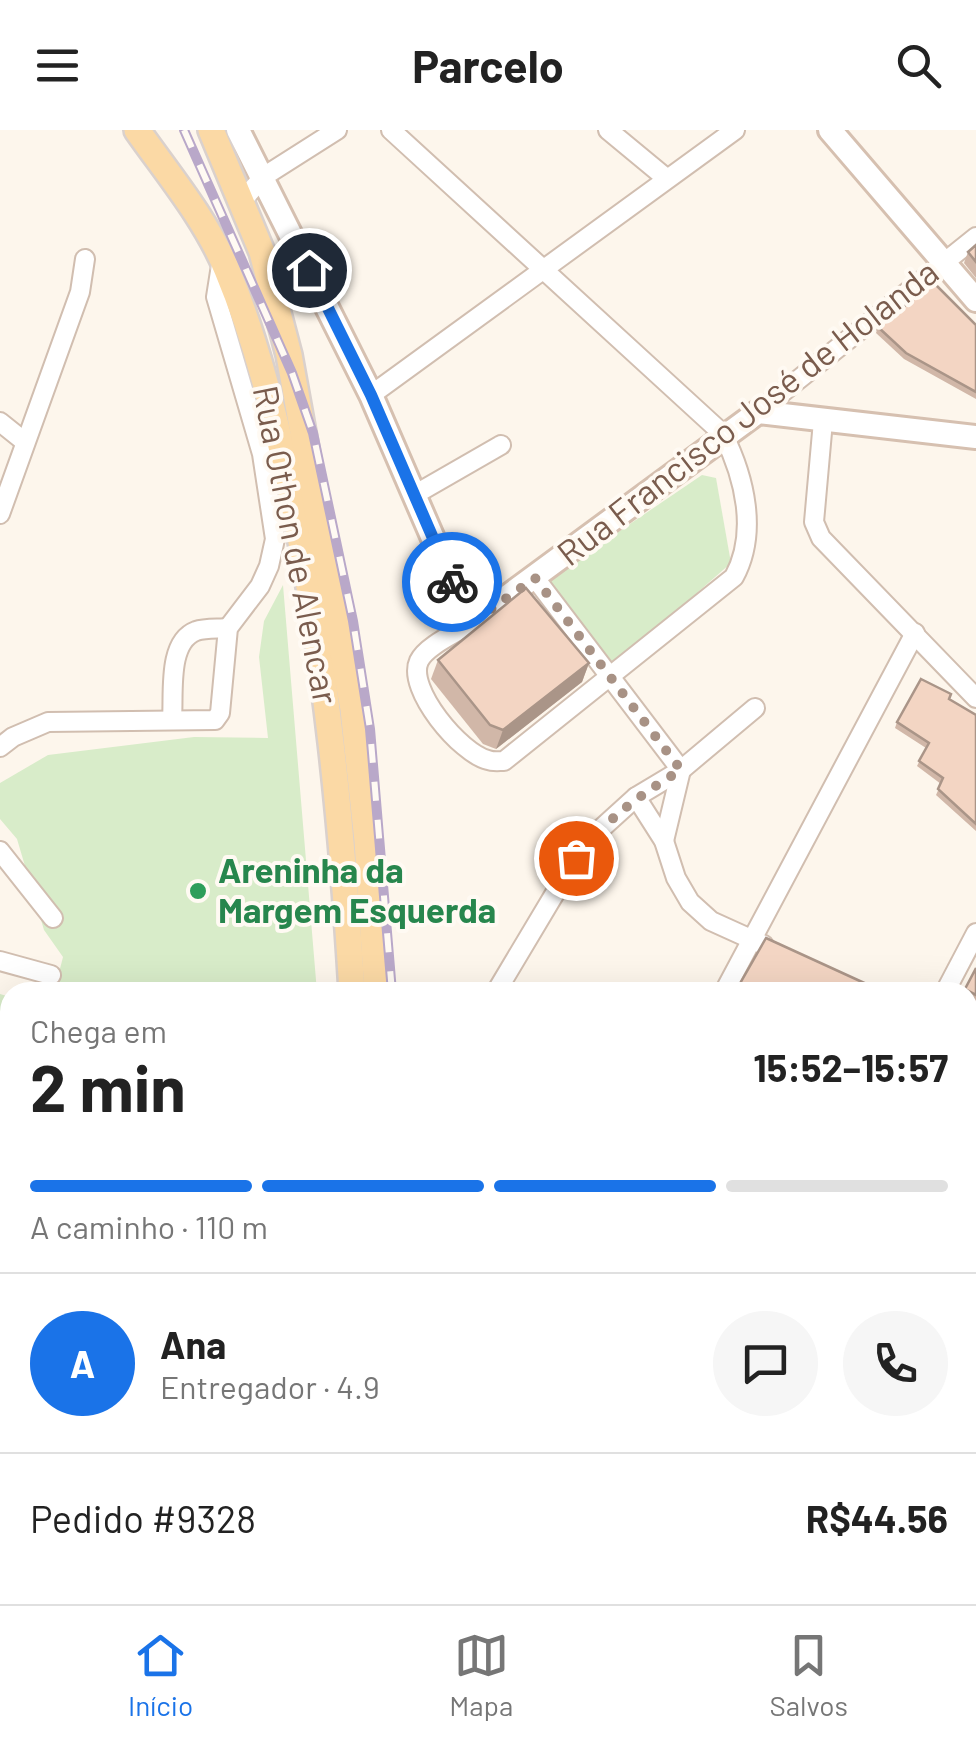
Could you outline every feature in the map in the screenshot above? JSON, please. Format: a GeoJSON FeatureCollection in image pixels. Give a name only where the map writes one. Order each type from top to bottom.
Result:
{"type":"FeatureCollection","features":[{"type":"Feature","properties":{"kind":"main road","name":"Rua Othon de Alencar"},"geometry":{"type":"LineString","coordinates":[[137,130],[207,231],[222,260],[259,363],[304,556],[339,799],[351,982]]}},
{"type":"Feature","properties":{"kind":"main road","name":"Rua Othon de Alencar"},"geometry":{"type":"LineString","coordinates":[[211,130],[262,252],[289,356],[350,689],[364,808],[376,982]]}},
{"type":"Feature","properties":{"kind":"street"},"geometry":{"type":"LineString","coordinates":[[238,130],[371,395],[470,624],[421,656],[416,667],[418,682],[436,717],[474,753],[488,760],[504,761],[734,577],[748,540],[741,481],[723,434],[391,130]]}},
{"type":"Feature","properties":{"kind":"street"},"geometry":{"type":"LineString","coordinates":[[243,200],[263,177],[337,130]]}},
{"type":"Feature","properties":{"kind":"street"},"geometry":{"type":"LineString","coordinates":[[608,130],[666,178]]}},
{"type":"Feature","properties":{"kind":"street"},"geometry":{"type":"LineString","coordinates":[[371,395],[735,130]]}},
{"type":"Feature","properties":{"kind":"street"},"geometry":{"type":"LineString","coordinates":[[830,130],[976,300]]}},
{"type":"Feature","properties":{"kind":"street","name":"Rua Francisco José de Holanda"},"geometry":{"type":"LineString","coordinates":[[470,624],[723,434],[758,412],[976,237]]}},
{"type":"Feature","properties":{"kind":"street"},"geometry":{"type":"LineString","coordinates":[[0,514],[80,292],[85,260]]}},
{"type":"Feature","properties":{"kind":"street"},"geometry":{"type":"LineString","coordinates":[[0,747],[14,736],[48,722],[215,720],[223,705],[228,628],[260,586],[275,540],[262,454],[216,297],[222,260]]}},
{"type":"Feature","properties":{"kind":"street"},"geometry":{"type":"LineString","coordinates":[[758,412],[976,438]]}},
{"type":"Feature","properties":{"kind":"street"},"geometry":{"type":"LineString","coordinates":[[824,421],[814,522],[822,538],[976,698]]}},
{"type":"Feature","properties":{"kind":"street"},"geometry":{"type":"LineString","coordinates":[[0,422],[25,442]]}},
{"type":"Feature","properties":{"kind":"street"},"geometry":{"type":"LineString","coordinates":[[414,495],[501,445]]}},
{"type":"Feature","properties":{"kind":"street"},"geometry":{"type":"LineString","coordinates":[[535,578],[681,770]]}},
{"type":"Feature","properties":{"kind":"street"},"geometry":{"type":"LineString","coordinates":[[172,720],[177,651],[184,639],[196,631],[228,628]]}},
{"type":"Feature","properties":{"kind":"street"},"geometry":{"type":"LineString","coordinates":[[730,982],[915,634]]}},
{"type":"Feature","properties":{"kind":"street"},"geometry":{"type":"LineString","coordinates":[[502,982],[593,836],[636,797],[681,770],[756,708]]}},
{"type":"Feature","properties":{"kind":"street"},"geometry":{"type":"LineString","coordinates":[[664,841],[681,770]]}},
{"type":"Feature","properties":{"kind":"street"},"geometry":{"type":"LineString","coordinates":[[636,797],[664,841],[676,878],[690,902],[711,921],[786,955]]}},
{"type":"Feature","properties":{"kind":"street"},"geometry":{"type":"LineString","coordinates":[[0,851],[53,918]]}},
{"type":"Feature","properties":{"kind":"street"},"geometry":{"type":"LineString","coordinates":[[950,982],[976,933]]}},
{"type":"Feature","properties":{"kind":"street"},"geometry":{"type":"LineString","coordinates":[[0,961],[51,975]]}},
{"type":"Feature","properties":{"kind":"green space"},"geometry":{"type":"Polygon","coordinates":[[[702,475],[716,478],[731,563],[615,665],[546,581],[702,475]]]}},
{"type":"Feature","properties":{"kind":"green space"},"geometry":{"type":"Polygon","coordinates":[[[283,585],[316,982],[57,982],[63,957],[44,930],[17,839],[0,819],[0,783],[48,755],[194,737],[268,738],[259,657],[264,621],[283,585]]]}},
{"type":"Feature","properties":{"kind":"building"},"geometry":{"type":"Polygon","coordinates":[[[976,245],[976,262],[968,252],[976,245]]]}},
{"type":"Feature","properties":{"kind":"building"},"geometry":{"type":"Polygon","coordinates":[[[934,283],[976,325],[976,392],[906,353],[878,327],[934,283]]]}},
{"type":"Feature","properties":{"kind":"building"},"geometry":{"type":"Polygon","coordinates":[[[526,588],[589,663],[503,730],[490,725],[438,660],[526,588]]]}},
{"type":"Feature","properties":{"kind":"building"},"geometry":{"type":"Polygon","coordinates":[[[921,679],[951,694],[949,699],[976,715],[976,824],[938,789],[943,778],[919,761],[929,743],[897,722],[921,679]]]}},
{"type":"Feature","properties":{"kind":"building"},"geometry":{"type":"Polygon","coordinates":[[[766,938],[862,982],[741,982],[766,938]]]}},
{"type":"Feature","properties":{"kind":"railway"},"geometry":{"type":"LineString","coordinates":[[184,130],[292,373],[313,433],[353,621],[370,729],[391,982]]}},
{"type":"Feature","properties":{"kind":"way so far"},"geometry":{"type":"LineString","coordinates":[[452,582],[470,624],[535,578],[681,770],[636,797],[593,836],[576,858]]}},
{"type":"Feature","properties":{"kind":"place","name":"Areninha da Margem Esquerda"},"geometry":{"type":"Point","coordinates":[198,891]}},
{"type":"Feature","properties":{"kind":"route"},"geometry":{"type":"LineString","coordinates":[[309,270],[371,395],[452,582]]}}]}
